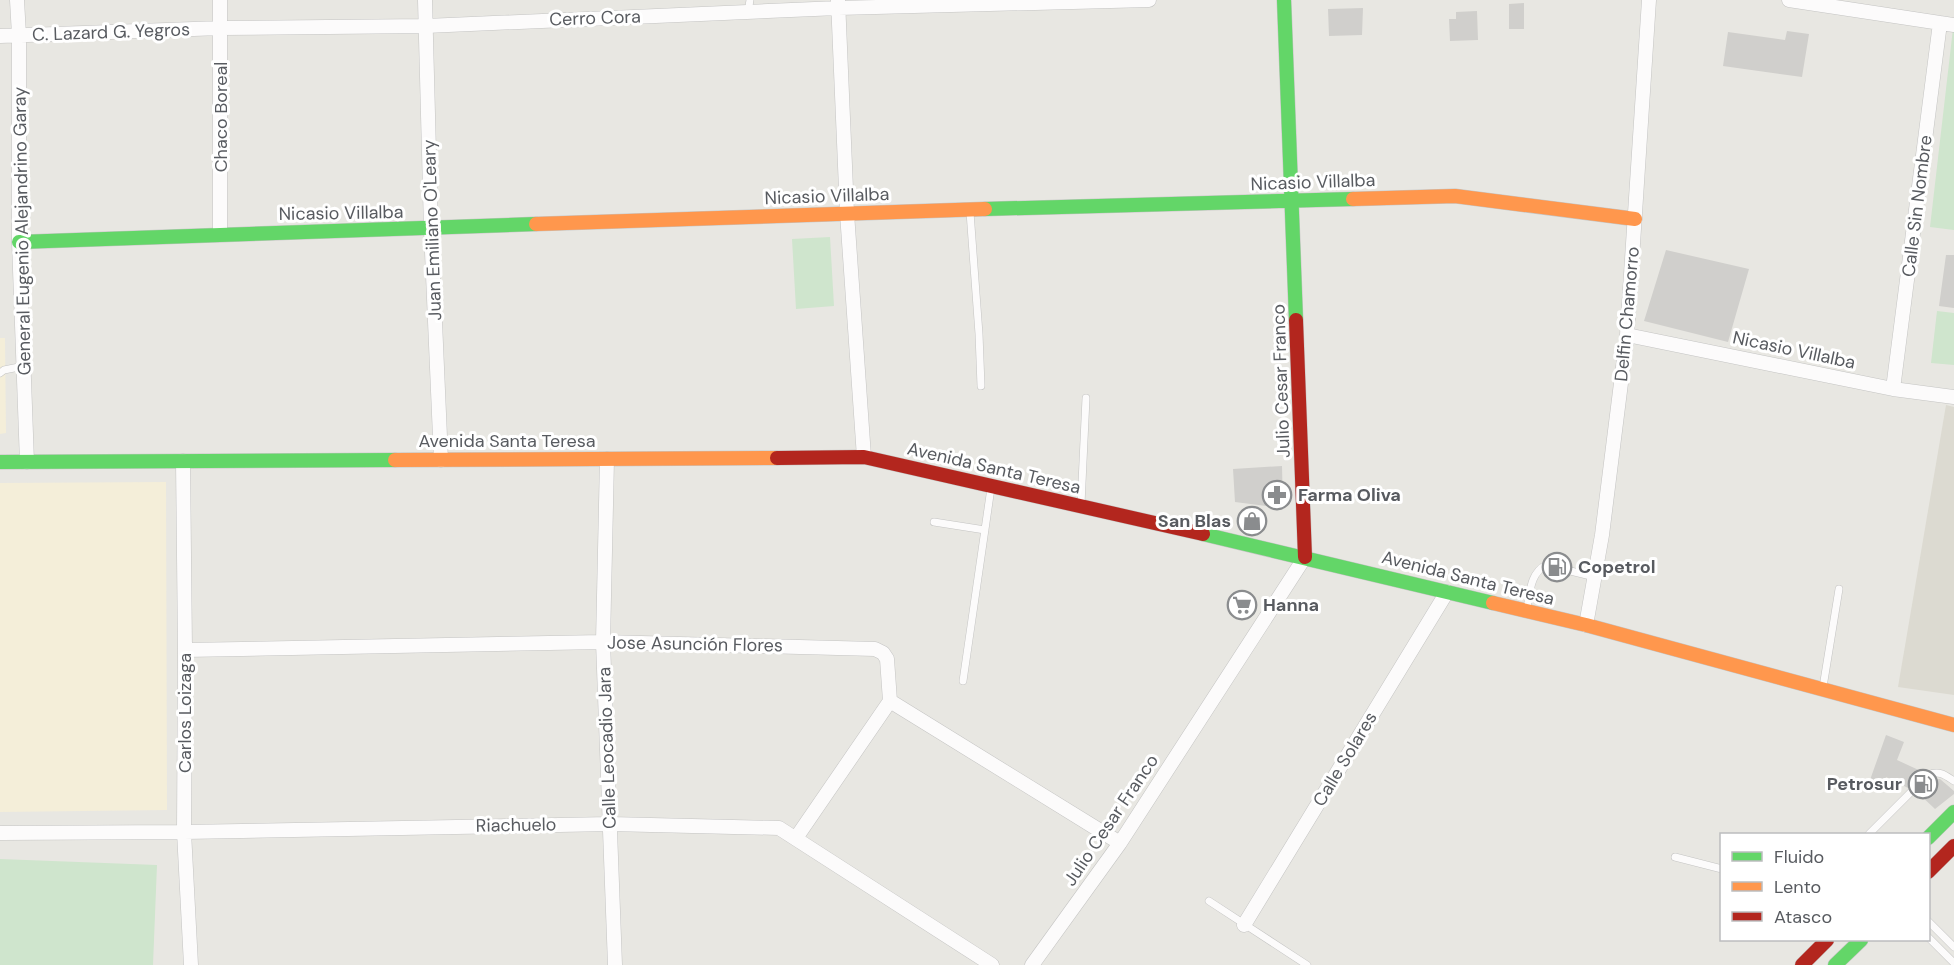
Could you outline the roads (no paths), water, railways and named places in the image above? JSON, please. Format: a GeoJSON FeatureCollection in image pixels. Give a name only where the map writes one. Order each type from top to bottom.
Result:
{"type":"FeatureCollection","features":[{"type":"Feature","properties":{"kind":"main road","name":"Julio Cesar Franco"},"geometry":{"type":"LineString","coordinates":[[1284,0],[1305,556]]}},
{"type":"Feature","properties":{"kind":"main road","name":"Nicasio Villalba"},"geometry":{"type":"LineString","coordinates":[[19,242],[847,213],[1455,196],[1635,219]]}},
{"type":"Feature","properties":{"kind":"main road","name":"Avenida Santa Teresa"},"geometry":{"type":"LineString","coordinates":[[0,462],[864,457],[1305,556],[1586,625],[1954,725]]}},
{"type":"Feature","properties":{"kind":"main road"},"geometry":{"type":"LineString","coordinates":[[1930,837],[1954,812]]}},
{"type":"Feature","properties":{"kind":"main road"},"geometry":{"type":"LineString","coordinates":[[1930,871],[1954,846]]}},
{"type":"Feature","properties":{"kind":"main road"},"geometry":{"type":"LineString","coordinates":[[1802,965],[1825,941]]}},
{"type":"Feature","properties":{"kind":"main road"},"geometry":{"type":"LineString","coordinates":[[1835,965],[1859,941]]}},
{"type":"Feature","properties":{"kind":"street","name":"General Eugenio Alejandrino Garay"},"geometry":{"type":"LineString","coordinates":[[17,0],[19,242],[27,462]]}},
{"type":"Feature","properties":{"kind":"street","name":"Chaco Boreal"},"geometry":{"type":"LineString","coordinates":[[220,0],[222,28],[220,234]]}},
{"type":"Feature","properties":{"kind":"street","name":"Juan Emiliano O'Leary"},"geometry":{"type":"LineString","coordinates":[[425,0],[431,229],[441,460]]}},
{"type":"Feature","properties":{"kind":"street","name":"Cerro Cora"},"geometry":{"type":"LineString","coordinates":[[222,28],[426,26],[749,6],[1149,0]]}},
{"type":"Feature","properties":{"kind":"street","name":"Delfin Chamorro"},"geometry":{"type":"LineString","coordinates":[[1586,625],[1602,535],[1628,334],[1649,0]]}},
{"type":"Feature","properties":{"kind":"street"},"geometry":{"type":"LineString","coordinates":[[1789,0],[1947,24]]}},
{"type":"Feature","properties":{"kind":"street"},"geometry":{"type":"LineString","coordinates":[[838,4],[847,213],[864,457]]}},
{"type":"Feature","properties":{"kind":"street","name":"Calle Sin Nombre"},"geometry":{"type":"LineString","coordinates":[[1893,389],[1947,24]]}},
{"type":"Feature","properties":{"kind":"street","name":"C. Lazard G. Yegros"},"geometry":{"type":"LineString","coordinates":[[0,36],[222,28]]}},
{"type":"Feature","properties":{"kind":"street","name":"Nicasio Villalba"},"geometry":{"type":"LineString","coordinates":[[1628,334],[1893,389],[1954,396]]}},
{"type":"Feature","properties":{"kind":"street","name":"Calle Leocadio Jara"},"geometry":{"type":"LineString","coordinates":[[607,459],[603,642],[615,965]]}},
{"type":"Feature","properties":{"kind":"street","name":"Carlos Loizaga"},"geometry":{"type":"LineString","coordinates":[[183,461],[184,832],[191,965]]}},
{"type":"Feature","properties":{"kind":"street","name":"Julio Cesar Franco"},"geometry":{"type":"LineString","coordinates":[[1032,965],[1120,843],[1305,556]]}},
{"type":"Feature","properties":{"kind":"street","name":"Calle Solares"},"geometry":{"type":"LineString","coordinates":[[1244,925],[1447,592]]}},
{"type":"Feature","properties":{"kind":"street","name":"Jose Asunción Flores"},"geometry":{"type":"LineString","coordinates":[[185,650],[603,642],[875,649],[883,653],[887,659],[890,701]]}},
{"type":"Feature","properties":{"kind":"street"},"geometry":{"type":"LineString","coordinates":[[796,838],[890,701],[1120,843]]}},
{"type":"Feature","properties":{"kind":"street","name":"Riachuelo"},"geometry":{"type":"LineString","coordinates":[[0,833],[610,824],[779,828],[992,965]]}},
{"type":"Feature","properties":{"kind":"lane"},"geometry":{"type":"LineString","coordinates":[[970,210],[981,386]]}},
{"type":"Feature","properties":{"kind":"lane"},"geometry":{"type":"LineString","coordinates":[[0,373],[24,366]]}},
{"type":"Feature","properties":{"kind":"lane"},"geometry":{"type":"LineString","coordinates":[[1081,506],[1086,398]]}},
{"type":"Feature","properties":{"kind":"lane"},"geometry":{"type":"LineString","coordinates":[[963,681],[992,486]]}},
{"type":"Feature","properties":{"kind":"lane"},"geometry":{"type":"LineString","coordinates":[[934,522],[985,530]]}},
{"type":"Feature","properties":{"kind":"lane"},"geometry":{"type":"LineString","coordinates":[[1527,611],[1533,579],[1539,568],[1545,566],[1594,577]]}},
{"type":"Feature","properties":{"kind":"lane"},"geometry":{"type":"LineString","coordinates":[[1822,689],[1839,589]]}},
{"type":"Feature","properties":{"kind":"lane"},"geometry":{"type":"LineString","coordinates":[[1928,775],[1935,772],[1954,781]]}},
{"type":"Feature","properties":{"kind":"lane"},"geometry":{"type":"LineString","coordinates":[[1870,833],[1913,790]]}},
{"type":"Feature","properties":{"kind":"lane"},"geometry":{"type":"LineString","coordinates":[[1675,857],[1720,868]]}},
{"type":"Feature","properties":{"kind":"lane"},"geometry":{"type":"LineString","coordinates":[[1209,901],[1306,965]]}},
{"type":"Feature","properties":{"kind":"lane"},"geometry":{"type":"LineString","coordinates":[[1930,922],[1954,947]]}},
{"type":"Feature","properties":{"kind":"lane"},"geometry":{"type":"LineString","coordinates":[[1930,937],[1954,964]]}},
{"type":"Feature","properties":{"kind":"place","name":"Farma Oliva"},"geometry":{"type":"Point","coordinates":[1277,495]}},
{"type":"Feature","properties":{"kind":"place","name":"San Blas"},"geometry":{"type":"Point","coordinates":[1252,521]}},
{"type":"Feature","properties":{"kind":"place","name":"Copetrol"},"geometry":{"type":"Point","coordinates":[1557,567]}},
{"type":"Feature","properties":{"kind":"place","name":"Hanna"},"geometry":{"type":"Point","coordinates":[1242,605]}},
{"type":"Feature","properties":{"kind":"place","name":"Petrosur"},"geometry":{"type":"Point","coordinates":[1923,784]}}]}
